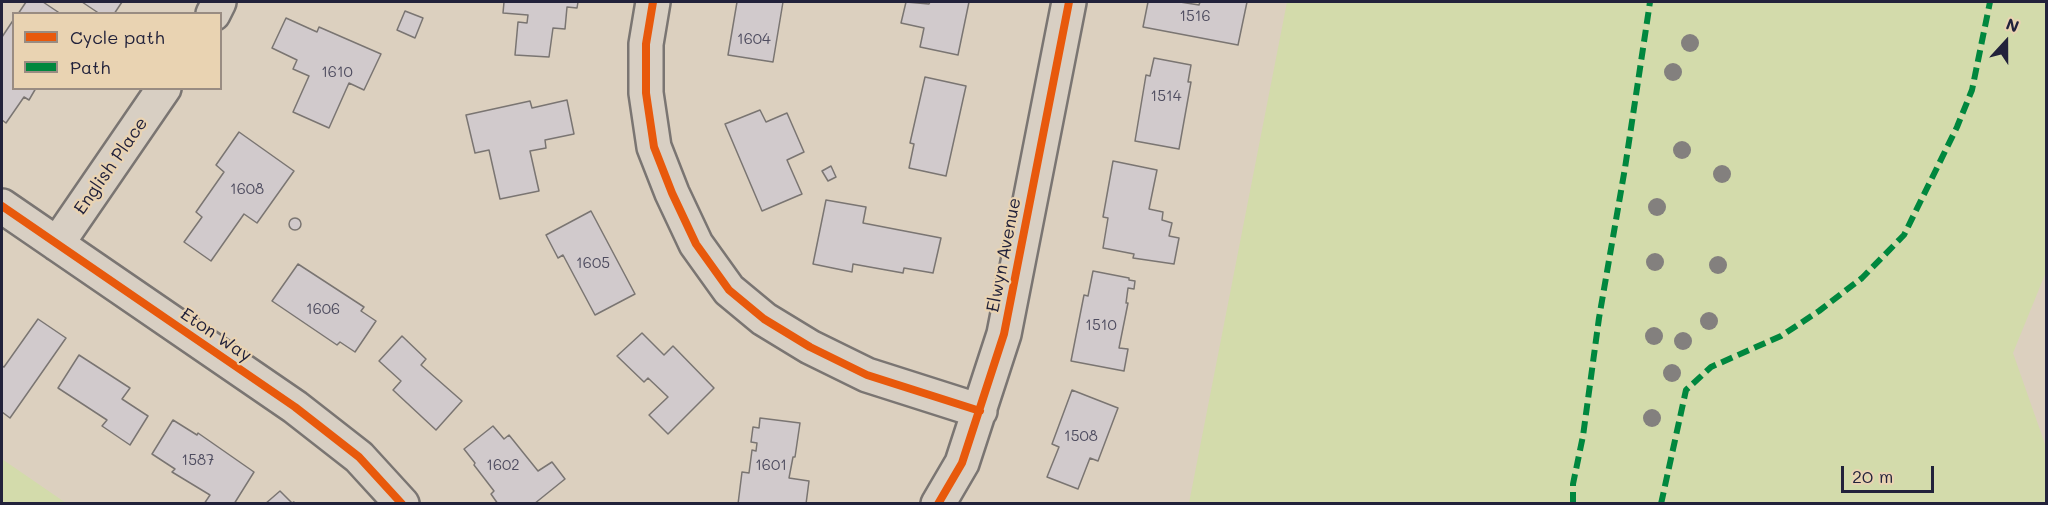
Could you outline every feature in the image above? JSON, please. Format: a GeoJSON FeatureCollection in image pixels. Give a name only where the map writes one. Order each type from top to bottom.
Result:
{"type":"FeatureCollection","features":[{"type":"Feature","properties":{"kind":"street"},"geometry":{"type":"LineString","coordinates":[[653,2],[646,44],[646,93],[654,147],[696,244],[729,290],[764,319],[810,347],[848,366],[867,375],[980,411]]}},
{"type":"Feature","properties":{"kind":"street","name":"Elwyn Avenue"},"geometry":{"type":"LineString","coordinates":[[938,504],[962,463],[1004,334],[1069,2]]}},
{"type":"Feature","properties":{"kind":"street","name":"English Place"},"geometry":{"type":"LineString","coordinates":[[57,244],[163,90]]}},
{"type":"Feature","properties":{"kind":"street","name":"Eton Way"},"geometry":{"type":"LineString","coordinates":[[2,206],[295,407],[359,456],[402,504]]}},
{"type":"Feature","properties":{"kind":"green space"},"geometry":{"type":"Polygon","coordinates":[[[1287,2],[2046,2],[2046,272],[2013,353],[2046,447],[2046,503],[1189,503],[1287,2]]]}},
{"type":"Feature","properties":{"kind":"green space"},"geometry":{"type":"Polygon","coordinates":[[[2,459],[66,503],[2,503],[2,459]]]}},
{"type":"Feature","properties":{"kind":"building"},"geometry":{"type":"Polygon","coordinates":[[[26,2],[43,2],[58,12],[19,12],[26,2]]]}},
{"type":"Feature","properties":{"kind":"building"},"geometry":{"type":"Polygon","coordinates":[[[82,2],[122,2],[115,12],[97,12],[82,2]]]}},
{"type":"Feature","properties":{"kind":"building"},"geometry":{"type":"Polygon","coordinates":[[[504,2],[578,2],[577,8],[567,7],[565,29],[553,28],[549,57],[515,55],[518,22],[527,23],[528,15],[503,13],[504,2]]]}},
{"type":"Feature","properties":{"kind":"building"},"geometry":{"type":"Polygon","coordinates":[[[737,2],[783,2],[773,62],[728,55],[737,2]]]}},
{"type":"Feature","properties":{"kind":"building"},"geometry":{"type":"Polygon","coordinates":[[[906,2],[929,4],[930,2],[969,2],[958,55],[920,47],[924,28],[901,23],[906,2]]]}},
{"type":"Feature","properties":{"kind":"building"},"geometry":{"type":"Polygon","coordinates":[[[1148,2],[1180,2],[1199,5],[1200,2],[1247,2],[1238,45],[1143,27],[1148,2]]]}},
{"type":"Feature","properties":{"kind":"building"},"geometry":{"type":"Polygon","coordinates":[[[405,11],[423,18],[415,38],[397,30],[405,11]]]}},
{"type":"Feature","properties":{"kind":"building"},"geometry":{"type":"Polygon","coordinates":[[[286,18],[317,32],[319,27],[381,54],[364,90],[349,83],[329,128],[293,112],[309,76],[293,69],[297,60],[272,48],[286,18]]]}},
{"type":"Feature","properties":{"kind":"building"},"geometry":{"type":"Polygon","coordinates":[[[12,22],[12,90],[35,90],[29,100],[24,97],[6,123],[2,120],[2,37],[12,22]]]}},
{"type":"Feature","properties":{"kind":"building"},"geometry":{"type":"Polygon","coordinates":[[[1154,58],[1191,65],[1188,82],[1191,82],[1179,149],[1135,141],[1146,75],[1150,76],[1154,58]]]}},
{"type":"Feature","properties":{"kind":"building"},"geometry":{"type":"Polygon","coordinates":[[[925,77],[966,86],[946,176],[909,168],[914,144],[910,143],[925,77]]]}},
{"type":"Feature","properties":{"kind":"building"},"geometry":{"type":"Polygon","coordinates":[[[567,100],[574,134],[545,140],[546,148],[530,151],[539,191],[500,199],[489,150],[475,153],[466,115],[530,101],[532,108],[567,100]]]}},
{"type":"Feature","properties":{"kind":"building"},"geometry":{"type":"Polygon","coordinates":[[[760,110],[766,122],[787,113],[804,152],[787,160],[802,194],[762,211],[725,124],[760,110]]]}},
{"type":"Feature","properties":{"kind":"building"},"geometry":{"type":"Polygon","coordinates":[[[239,132],[294,171],[257,223],[244,214],[211,261],[184,242],[202,217],[196,212],[224,172],[216,165],[239,132]]]}},
{"type":"Feature","properties":{"kind":"building"},"geometry":{"type":"Polygon","coordinates":[[[1113,161],[1157,170],[1149,209],[1163,212],[1162,220],[1172,223],[1169,236],[1179,238],[1174,264],[1133,258],[1134,254],[1103,248],[1108,218],[1103,217],[1113,161]]]}},
{"type":"Feature","properties":{"kind":"building"},"geometry":{"type":"Polygon","coordinates":[[[831,166],[836,177],[828,181],[822,171],[831,166]]]}},
{"type":"Feature","properties":{"kind":"building"},"geometry":{"type":"Polygon","coordinates":[[[826,200],[866,207],[863,223],[941,238],[933,273],[904,268],[903,273],[853,264],[852,272],[813,264],[826,200]]]}},
{"type":"Feature","properties":{"kind":"building"},"geometry":{"type":"Polygon","coordinates":[[[591,211],[635,294],[595,315],[563,255],[558,258],[546,235],[591,211]]]}},
{"type":"Feature","properties":{"kind":"building"},"geometry":{"type":"Polygon","coordinates":[[[297,218],[301,224],[297,230],[293,230],[289,222],[297,218]]]}},
{"type":"Feature","properties":{"kind":"building"},"geometry":{"type":"Polygon","coordinates":[[[298,264],[364,307],[361,311],[376,321],[355,352],[340,342],[337,345],[272,301],[298,264]]]}},
{"type":"Feature","properties":{"kind":"building"},"geometry":{"type":"Polygon","coordinates":[[[1093,271],[1135,281],[1134,289],[1128,288],[1126,303],[1128,303],[1119,348],[1128,349],[1124,371],[1071,361],[1084,295],[1088,296],[1093,271]]]}},
{"type":"Feature","properties":{"kind":"building"},"geometry":{"type":"Polygon","coordinates":[[[38,319],[66,338],[10,418],[2,412],[2,366],[4,367],[38,319]]]}},
{"type":"Feature","properties":{"kind":"building"},"geometry":{"type":"Polygon","coordinates":[[[642,333],[664,355],[673,346],[714,388],[668,434],[649,415],[668,397],[648,378],[644,382],[617,356],[642,333]]]}},
{"type":"Feature","properties":{"kind":"building"},"geometry":{"type":"Polygon","coordinates":[[[402,336],[426,359],[421,365],[462,401],[436,430],[393,390],[401,381],[379,361],[402,336]]]}},
{"type":"Feature","properties":{"kind":"building"},"geometry":{"type":"Polygon","coordinates":[[[79,355],[130,388],[122,399],[148,416],[130,445],[102,426],[107,420],[58,388],[79,355]]]}},
{"type":"Feature","properties":{"kind":"building"},"geometry":{"type":"Polygon","coordinates":[[[1072,390],[1118,408],[1098,461],[1090,458],[1078,489],[1047,477],[1059,447],[1052,444],[1072,390]]]}},
{"type":"Feature","properties":{"kind":"building"},"geometry":{"type":"Polygon","coordinates":[[[760,418],[800,423],[789,478],[809,481],[806,504],[738,504],[742,472],[749,473],[752,450],[756,451],[757,443],[751,442],[753,427],[759,428],[760,418]]]}},
{"type":"Feature","properties":{"kind":"building"},"geometry":{"type":"Polygon","coordinates":[[[173,420],[197,435],[198,433],[254,472],[234,504],[204,504],[210,495],[172,472],[175,469],[152,454],[173,420]]]}},
{"type":"Feature","properties":{"kind":"building"},"geometry":{"type":"Polygon","coordinates":[[[493,426],[504,439],[509,435],[538,471],[552,462],[565,479],[534,504],[498,504],[491,494],[494,491],[464,449],[493,426]]]}},
{"type":"Feature","properties":{"kind":"building"},"geometry":{"type":"Polygon","coordinates":[[[280,491],[295,504],[265,504],[280,491]]]}},
{"type":"Feature","properties":{"kind":"marked path"},"geometry":{"type":"LineString","coordinates":[[1573,504],[1573,484],[1583,436],[1599,318],[1650,2]]}},
{"type":"Feature","properties":{"kind":"marked path"},"geometry":{"type":"LineString","coordinates":[[1661,504],[1686,390],[1711,367],[1781,336],[1819,311],[1862,278],[1904,235],[1957,127],[1972,90],[1990,2]]}},
{"type":"Feature","properties":{"kind":"cycle path"},"geometry":{"type":"LineString","coordinates":[[653,2],[646,44],[646,93],[654,147],[696,244],[729,290],[764,319],[810,347],[867,375],[980,411]]}},
{"type":"Feature","properties":{"kind":"cycle path"},"geometry":{"type":"LineString","coordinates":[[938,504],[962,463],[1004,334],[1069,2]]}},
{"type":"Feature","properties":{"kind":"cycle path"},"geometry":{"type":"LineString","coordinates":[[2,206],[295,407],[359,457],[402,504]]}}]}
